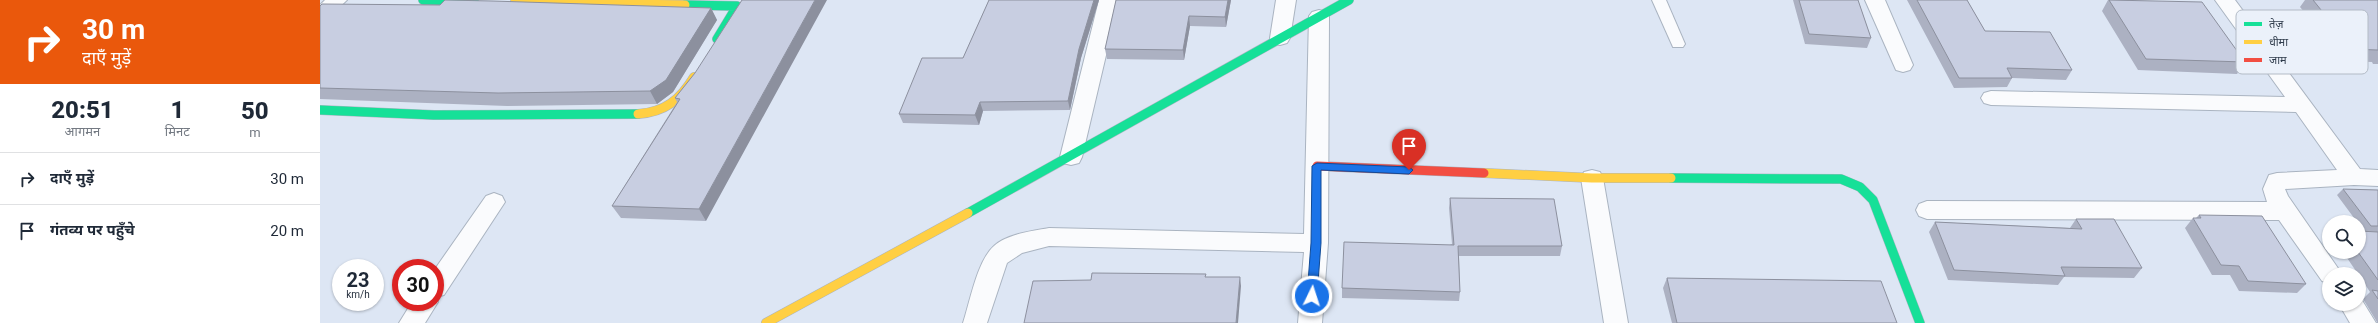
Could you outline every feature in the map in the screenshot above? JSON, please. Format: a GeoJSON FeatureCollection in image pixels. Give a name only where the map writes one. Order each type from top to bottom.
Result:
{"type":"FeatureCollection","features":[{"type":"Feature","properties":{"kind":"street"},"geometry":{"type":"LineString","coordinates":[[320,15],[336,0]]}},
{"type":"Feature","properties":{"kind":"street"},"geometry":{"type":"LineString","coordinates":[[423,0],[486,1]]}},
{"type":"Feature","properties":{"kind":"street"},"geometry":{"type":"LineString","coordinates":[[1071,157],[1109,0]]}},
{"type":"Feature","properties":{"kind":"street"},"geometry":{"type":"LineString","coordinates":[[1280,38],[1286,0]]}},
{"type":"Feature","properties":{"kind":"street"},"geometry":{"type":"LineString","coordinates":[[766,323],[1071,157],[1349,0]]}},
{"type":"Feature","properties":{"kind":"street"},"geometry":{"type":"LineString","coordinates":[[1875,0],[1903,65]]}},
{"type":"Feature","properties":{"kind":"street"},"geometry":{"type":"LineString","coordinates":[[2225,0],[2236,15]]}},
{"type":"Feature","properties":{"kind":"street"},"geometry":{"type":"LineString","coordinates":[[501,2],[739,3]]}},
{"type":"Feature","properties":{"kind":"street"},"geometry":{"type":"LineString","coordinates":[[713,46],[739,3]]}},
{"type":"Feature","properties":{"kind":"street"},"geometry":{"type":"LineString","coordinates":[[1310,323],[1316,243],[1319,16]]}},
{"type":"Feature","properties":{"kind":"street"},"geometry":{"type":"LineString","coordinates":[[320,110],[434,115],[649,114],[664,112],[673,107],[681,98],[701,65]]}},
{"type":"Feature","properties":{"kind":"street"},"geometry":{"type":"LineString","coordinates":[[2279,74],[2354,177]]}},
{"type":"Feature","properties":{"kind":"street"},"geometry":{"type":"LineString","coordinates":[[1991,98],[2301,105]]}},
{"type":"Feature","properties":{"kind":"street"},"geometry":{"type":"LineString","coordinates":[[1317,166],[1592,178],[1842,179],[1860,187],[1873,200],[1920,323]]}},
{"type":"Feature","properties":{"kind":"street"},"geometry":{"type":"LineString","coordinates":[[2325,267],[2285,211],[2274,189],[2278,181],[2354,177],[2378,178]]}},
{"type":"Feature","properties":{"kind":"street"},"geometry":{"type":"LineString","coordinates":[[1592,178],[1616,323]]}},
{"type":"Feature","properties":{"kind":"street"},"geometry":{"type":"LineString","coordinates":[[444,275],[494,202]]}},
{"type":"Feature","properties":{"kind":"street"},"geometry":{"type":"LineString","coordinates":[[1927,210],[2285,211]]}},
{"type":"Feature","properties":{"kind":"street"},"geometry":{"type":"LineString","coordinates":[[975,323],[988,279],[1001,252],[1026,241],[1049,237],[1316,243]]}},
{"type":"Feature","properties":{"kind":"street"},"geometry":{"type":"LineString","coordinates":[[411,323],[420,311]]}},
{"type":"Feature","properties":{"kind":"street"},"geometry":{"type":"LineString","coordinates":[[2356,311],[2364,323]]}},
{"type":"Feature","properties":{"kind":"lane"},"geometry":{"type":"LineString","coordinates":[[1659,0],[1678,44]]}},
{"type":"Feature","properties":{"kind":"building"},"geometry":{"type":"Polygon","coordinates":[[[445,0],[711,8],[666,80],[650,91],[498,93],[320,88],[320,6],[322,4],[440,5],[445,0]]]}},
{"type":"Feature","properties":{"kind":"building"},"geometry":{"type":"Polygon","coordinates":[[[742,0],[815,0],[699,209],[612,206],[680,99],[675,98],[695,73],[742,0]]]}},
{"type":"Feature","properties":{"kind":"building"},"geometry":{"type":"Polygon","coordinates":[[[989,0],[1094,0],[1079,49],[1068,101],[980,102],[975,115],[899,114],[922,58],[963,58],[989,0]]]}},
{"type":"Feature","properties":{"kind":"building"},"geometry":{"type":"Polygon","coordinates":[[[1116,0],[1228,0],[1225,17],[1189,16],[1183,50],[1105,49],[1116,0]]]}},
{"type":"Feature","properties":{"kind":"building"},"geometry":{"type":"Polygon","coordinates":[[[1799,0],[1858,0],[1871,38],[1809,34],[1799,0]]]}},
{"type":"Feature","properties":{"kind":"building"},"geometry":{"type":"Polygon","coordinates":[[[1917,0],[1967,0],[1985,31],[2050,32],[2072,70],[2007,68],[2012,78],[1959,78],[1917,0]]]}},
{"type":"Feature","properties":{"kind":"building"},"geometry":{"type":"Polygon","coordinates":[[[2109,0],[2202,2],[2236,49],[2236,62],[2146,59],[2109,0]]]}},
{"type":"Feature","properties":{"kind":"building"},"geometry":{"type":"Polygon","coordinates":[[[2313,0],[2378,0],[2378,50],[2368,50],[2368,10],[2321,10],[2313,0]]]}},
{"type":"Feature","properties":{"kind":"building"},"geometry":{"type":"Polygon","coordinates":[[[2343,189],[2378,190],[2378,226],[2371,226],[2366,219],[2366,215],[2363,215],[2343,189]]]}},
{"type":"Feature","properties":{"kind":"building"},"geometry":{"type":"Polygon","coordinates":[[[1450,198],[1554,199],[1562,246],[1458,246],[1460,292],[1342,288],[1344,242],[1454,245],[1450,198]]]}},
{"type":"Feature","properties":{"kind":"building"},"geometry":{"type":"Polygon","coordinates":[[[2199,215],[2262,216],[2306,284],[2248,281],[2239,266],[2221,265],[2193,218],[2201,218],[2199,215]]]}},
{"type":"Feature","properties":{"kind":"building"},"geometry":{"type":"Polygon","coordinates":[[[2076,219],[2114,219],[2142,268],[2061,267],[2065,276],[1954,270],[1935,222],[2082,229],[2076,219]]]}},
{"type":"Feature","properties":{"kind":"building"},"geometry":{"type":"Polygon","coordinates":[[[2366,231],[2378,232],[2378,280],[2363,259],[2366,259],[2366,231]]]}},
{"type":"Feature","properties":{"kind":"building"},"geometry":{"type":"Polygon","coordinates":[[[1092,273],[1206,274],[1205,277],[1240,277],[1236,323],[1024,323],[1033,281],[1091,280],[1092,273]]]}},
{"type":"Feature","properties":{"kind":"building"},"geometry":{"type":"Polygon","coordinates":[[[1667,278],[1881,281],[1897,323],[1677,323],[1667,278]]]}},
{"type":"Feature","properties":{"kind":"building"},"geometry":{"type":"Polygon","coordinates":[[[2372,290],[2378,291],[2378,299],[2372,290]]]}},
{"type":"Feature","properties":{"kind":"traffic: fast"},"geometry":{"type":"LineString","coordinates":[[423,0],[474,1]]}},
{"type":"Feature","properties":{"kind":"traffic: fast"},"geometry":{"type":"LineString","coordinates":[[968,213],[1349,0]]}},
{"type":"Feature","properties":{"kind":"traffic: fast"},"geometry":{"type":"LineString","coordinates":[[685,5],[737,6],[717,39]]}},
{"type":"Feature","properties":{"kind":"traffic: fast"},"geometry":{"type":"LineString","coordinates":[[320,110],[434,115],[638,114]]}},
{"type":"Feature","properties":{"kind":"traffic: fast"},"geometry":{"type":"LineString","coordinates":[[1671,178],[1841,179],[1860,187],[1873,200],[1920,323]]}},
{"type":"Feature","properties":{"kind":"traffic: slow"},"geometry":{"type":"LineString","coordinates":[[515,2],[685,5]]}},
{"type":"Feature","properties":{"kind":"traffic: slow"},"geometry":{"type":"LineString","coordinates":[[638,114],[657,112],[665,109],[678,99],[694,77]]}},
{"type":"Feature","properties":{"kind":"traffic: slow"},"geometry":{"type":"LineString","coordinates":[[1484,173],[1592,178],[1671,178]]}},
{"type":"Feature","properties":{"kind":"traffic: slow"},"geometry":{"type":"LineString","coordinates":[[766,323],[968,213]]}},
{"type":"Feature","properties":{"kind":"traffic: jam"},"geometry":{"type":"LineString","coordinates":[[1317,166],[1484,173]]}},
{"type":"Feature","properties":{"kind":"route"},"geometry":{"type":"LineString","coordinates":[[1312,296],[1316,243],[1317,166],[1409,170]]}}]}
